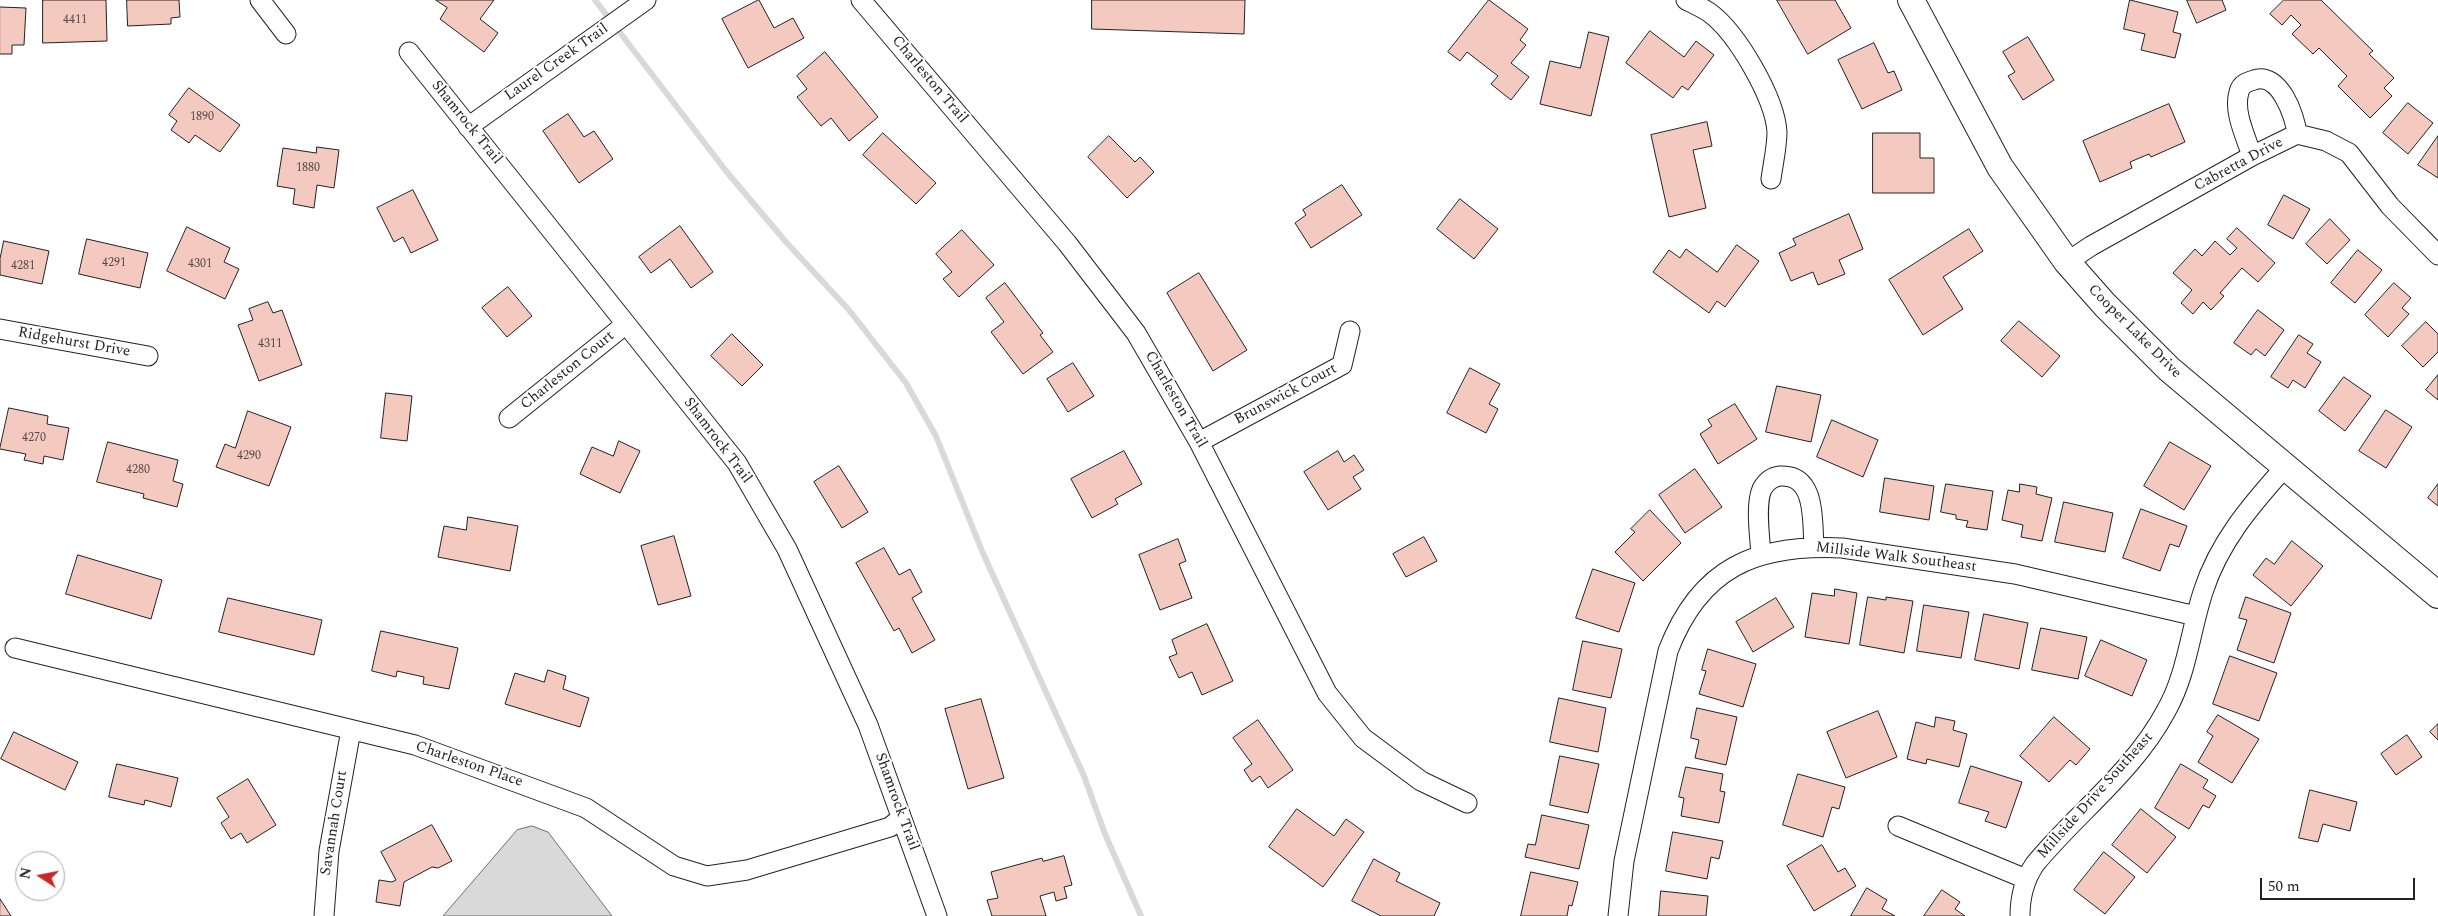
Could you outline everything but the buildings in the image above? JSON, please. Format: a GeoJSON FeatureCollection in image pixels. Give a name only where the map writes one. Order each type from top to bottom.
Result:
{"type":"FeatureCollection","features":[{"type":"Feature","properties":{"kind":"street"},"geometry":{"type":"LineString","coordinates":[[260,0],[286,34]]}},
{"type":"Feature","properties":{"kind":"street","name":"Laurel Creek Trail"},"geometry":{"type":"LineString","coordinates":[[468,126],[646,0]]}},
{"type":"Feature","properties":{"kind":"street","name":"Charleston Trail"},"geometry":{"type":"LineString","coordinates":[[860,0],[1067,243],[1136,333],[1200,442],[1327,693],[1363,738],[1421,781],[1467,803]]}},
{"type":"Feature","properties":{"kind":"street"},"geometry":{"type":"LineString","coordinates":[[1686,0],[1710,13],[1730,31],[1746,56],[1769,102],[1777,132],[1771,178]]}},
{"type":"Feature","properties":{"kind":"street","name":"Cooper Lake Drive"},"geometry":{"type":"LineString","coordinates":[[1911,0],[2000,167],[2067,262],[2105,305],[2169,369],[2438,595]]}},
{"type":"Feature","properties":{"kind":"street","name":"Shamrock Trail"},"geometry":{"type":"LineString","coordinates":[[409,52],[737,463],[787,548],[868,725],[937,916]]}},
{"type":"Feature","properties":{"kind":"street"},"geometry":{"type":"LineString","coordinates":[[2252,156],[2239,116],[2239,93],[2246,83],[2258,78],[2274,83],[2281,92],[2296,125],[2297,134]]}},
{"type":"Feature","properties":{"kind":"street","name":"Cabretta Drive"},"geometry":{"type":"LineString","coordinates":[[2067,262],[2091,246],[2252,156],[2297,134],[2326,141],[2349,153],[2390,206],[2438,255]]}},
{"type":"Feature","properties":{"kind":"street","name":"Charleston Court"},"geometry":{"type":"LineString","coordinates":[[509,418],[626,324]]}},
{"type":"Feature","properties":{"kind":"street","name":"Ridgehurst Drive"},"geometry":{"type":"LineString","coordinates":[[0,329],[148,356]]}},
{"type":"Feature","properties":{"kind":"street","name":"Brunswick Court"},"geometry":{"type":"LineString","coordinates":[[1200,442],[1342,365],[1350,331]]}},
{"type":"Feature","properties":{"kind":"street","name":"Millside Drive Southeast"},"geometry":{"type":"LineString","coordinates":[[2020,916],[2022,891],[2026,879],[2049,847],[2134,758],[2156,728],[2181,677],[2196,616],[2211,569],[2222,546],[2251,505],[2286,466]]}},
{"type":"Feature","properties":{"kind":"street"},"geometry":{"type":"LineString","coordinates":[[1761,555],[1759,500],[1768,480],[1775,476],[1785,476],[1805,487],[1810,496],[1814,547]]}},
{"type":"Feature","properties":{"kind":"street","name":"Millside Walk Southeast"},"geometry":{"type":"LineString","coordinates":[[1618,916],[1624,861],[1662,675],[1677,627],[1701,591],[1733,568],[1761,555],[1778,550],[1814,547],[1842,548],[2015,574],[2196,616]]}},
{"type":"Feature","properties":{"kind":"street","name":"Charleston Place"},"geometry":{"type":"LineString","coordinates":[[15,648],[416,745],[586,808],[674,866],[707,876],[747,870],[890,826],[901,818]]}},
{"type":"Feature","properties":{"kind":"street","name":"Savannah Court"},"geometry":{"type":"LineString","coordinates":[[324,916],[329,851],[351,730]]}},
{"type":"Feature","properties":{"kind":"street"},"geometry":{"type":"LineString","coordinates":[[1898,826],[2026,879]]}},
{"type":"Feature","properties":{"kind":"shaded area"},"geometry":{"type":"Polygon","coordinates":[[[532,826],[548,832],[612,916],[443,916],[517,830],[532,826]]]}},
{"type":"Feature","properties":{"kind":"waterway"},"geometry":{"type":"LineString","coordinates":[[595,0],[726,171],[786,242],[849,310],[906,383],[936,436],[982,551],[1084,776],[1105,834],[1141,916]]}}]}
